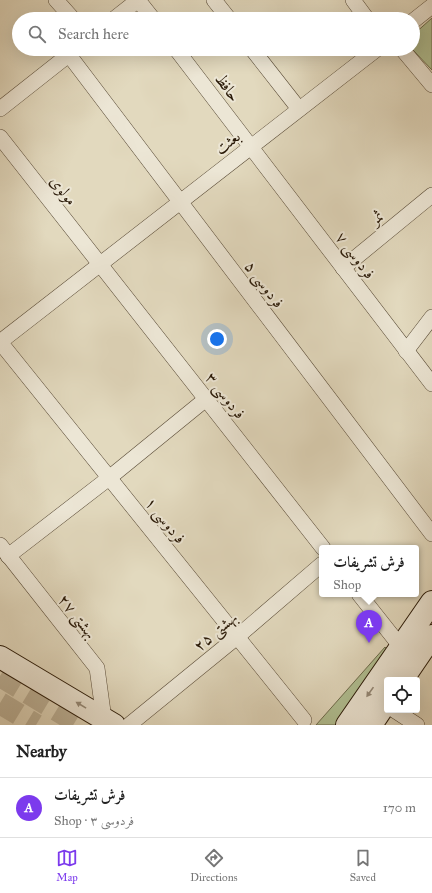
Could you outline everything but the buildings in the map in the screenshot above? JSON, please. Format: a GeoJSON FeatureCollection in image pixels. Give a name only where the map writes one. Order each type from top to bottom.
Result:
{"type":"FeatureCollection","features":[{"type":"Feature","properties":{"kind":"main road"},"geometry":{"type":"LineString","coordinates":[[347,725],[432,602]]}},
{"type":"Feature","properties":{"kind":"main road"},"geometry":{"type":"LineString","coordinates":[[404,677],[432,636]]}},
{"type":"Feature","properties":{"kind":"main road"},"geometry":{"type":"LineString","coordinates":[[0,657],[109,722]]}},
{"type":"Feature","properties":{"kind":"main road"},"geometry":{"type":"LineString","coordinates":[[371,725],[384,710]]}},
{"type":"Feature","properties":{"kind":"street"},"geometry":{"type":"LineString","coordinates":[[56,0],[66,12]]}},
{"type":"Feature","properties":{"kind":"street"},"geometry":{"type":"LineString","coordinates":[[123,12],[138,0],[147,12]]}},
{"type":"Feature","properties":{"kind":"street"},"geometry":{"type":"LineString","coordinates":[[214,0],[223,12]]}},
{"type":"Feature","properties":{"kind":"street"},"geometry":{"type":"LineString","coordinates":[[353,0],[362,12]]}},
{"type":"Feature","properties":{"kind":"street"},"geometry":{"type":"LineString","coordinates":[[420,15],[432,6]]}},
{"type":"Feature","properties":{"kind":"street"},"geometry":{"type":"LineString","coordinates":[[0,109],[67,56]]}},
{"type":"Feature","properties":{"kind":"street","name":"فردوسی ۵"},"geometry":{"type":"LineString","coordinates":[[75,56],[180,202],[432,534]]}},
{"type":"Feature","properties":{"kind":"street","name":"حافظ"},"geometry":{"type":"LineString","coordinates":[[181,56],[251,147]]}},
{"type":"Feature","properties":{"kind":"street"},"geometry":{"type":"LineString","coordinates":[[257,56],[299,109]]}},
{"type":"Feature","properties":{"kind":"street","name":"بعثت"},"geometry":{"type":"LineString","coordinates":[[0,342],[368,56]]}},
{"type":"Feature","properties":{"kind":"street"},"geometry":{"type":"LineString","coordinates":[[408,56],[432,85]]}},
{"type":"Feature","properties":{"kind":"street","name":"مولوی"},"geometry":{"type":"LineString","coordinates":[[0,137],[100,264]]}},
{"type":"Feature","properties":{"kind":"street","name":"فردوسی ۷"},"geometry":{"type":"LineString","coordinates":[[251,147],[432,384]]}},
{"type":"Feature","properties":{"kind":"street","name":"ثمر"},"geometry":{"type":"LineString","coordinates":[[343,268],[432,195]]}},
{"type":"Feature","properties":{"kind":"street","name":"فردوسی ۳"},"geometry":{"type":"LineString","coordinates":[[100,264],[321,545]]}},
{"type":"Feature","properties":{"kind":"street"},"geometry":{"type":"LineString","coordinates":[[406,351],[432,317]]}},
{"type":"Feature","properties":{"kind":"street","name":"فردوسی ۱"},"geometry":{"type":"LineString","coordinates":[[0,342],[304,720]]}},
{"type":"Feature","properties":{"kind":"street"},"geometry":{"type":"LineString","coordinates":[[4,551],[109,478],[206,399]]}},
{"type":"Feature","properties":{"kind":"street","name":"بهشتی ۲۷"},"geometry":{"type":"LineString","coordinates":[[4,551],[97,668],[109,722]]}},
{"type":"Feature","properties":{"kind":"street","name":"بهشتی ۲۵"},"geometry":{"type":"LineString","coordinates":[[129,725],[237,637],[319,567]]}},
{"type":"Feature","properties":{"kind":"street"},"geometry":{"type":"LineString","coordinates":[[361,597],[401,647]]}},
{"type":"Feature","properties":{"kind":"street"},"geometry":{"type":"LineString","coordinates":[[400,713],[417,725]]}},
{"type":"Feature","properties":{"kind":"green space"},"geometry":{"type":"Polygon","coordinates":[[[432,18],[432,70],[419,56],[420,56],[420,29],[432,18]]]}},
{"type":"Feature","properties":{"kind":"green space"},"geometry":{"type":"Polygon","coordinates":[[[385,647],[390,653],[337,725],[316,725],[385,647]]]}},
{"type":"Feature","properties":{"kind":"tunnel"},"geometry":{"type":"LineString","coordinates":[[0,676],[81,725]]}},
{"type":"Feature","properties":{"kind":"tunnel"},"geometry":{"type":"LineString","coordinates":[[0,703],[36,725]]}},
{"type":"Feature","properties":{"kind":"place","name":"فرش تشریفات"},"geometry":{"type":"Point","coordinates":[369,643]}}]}
